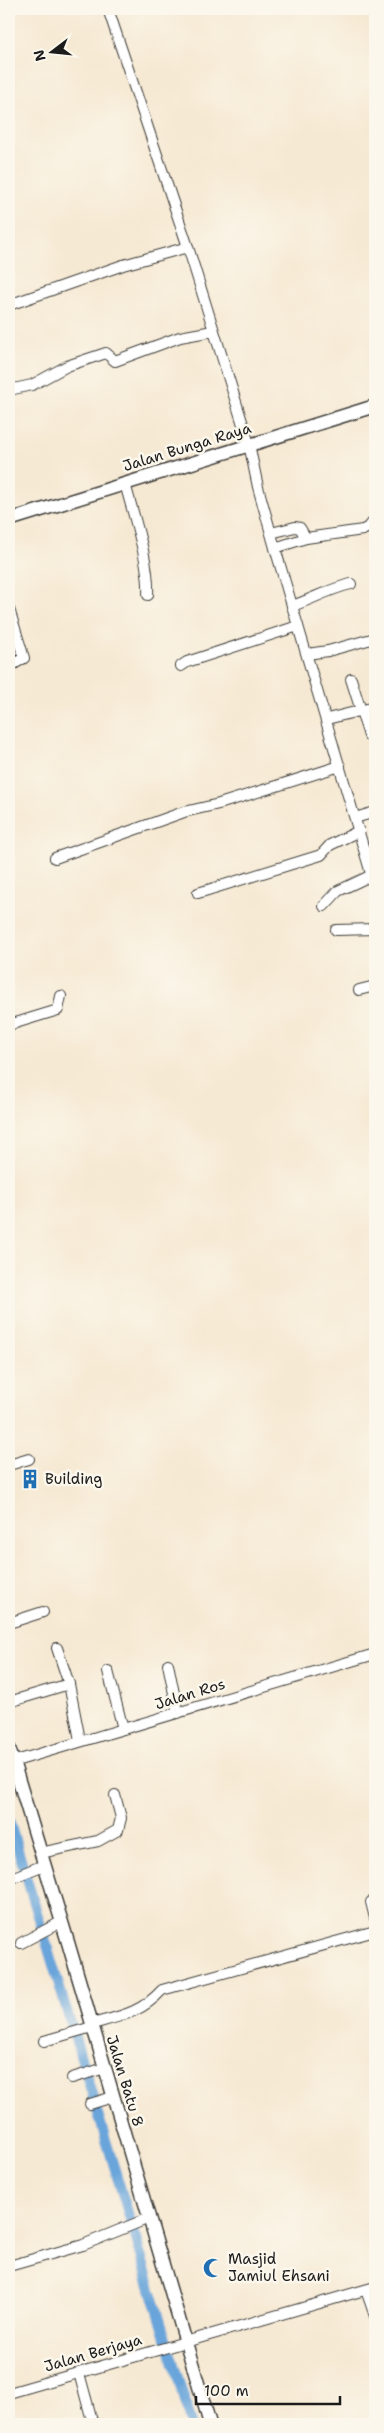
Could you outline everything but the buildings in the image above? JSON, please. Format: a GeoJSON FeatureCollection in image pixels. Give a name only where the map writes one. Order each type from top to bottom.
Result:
{"type":"FeatureCollection","features":[{"type":"Feature","properties":{"kind":"street"},"geometry":{"type":"LineString","coordinates":[[108,9],[188,247],[249,444],[258,487],[275,548],[375,887]]}},
{"type":"Feature","properties":{"kind":"street"},"geometry":{"type":"LineString","coordinates":[[9,304],[123,265],[188,247]]}},
{"type":"Feature","properties":{"kind":"street"},"geometry":{"type":"LineString","coordinates":[[9,390],[32,385],[67,366],[106,353],[115,361],[180,337],[213,331]]}},
{"type":"Feature","properties":{"kind":"street","name":"Jalan Bunga Raya"},"geometry":{"type":"LineString","coordinates":[[9,520],[375,406]]}},
{"type":"Feature","properties":{"kind":"street"},"geometry":{"type":"LineString","coordinates":[[125,483],[148,577],[148,595]]}},
{"type":"Feature","properties":{"kind":"street"},"geometry":{"type":"LineString","coordinates":[[275,548],[306,538],[363,530],[370,526],[375,519]]}},
{"type":"Feature","properties":{"kind":"street"},"geometry":{"type":"LineString","coordinates":[[271,533],[295,527],[300,528],[306,538]]}},
{"type":"Feature","properties":{"kind":"street"},"geometry":{"type":"LineString","coordinates":[[292,606],[315,598],[331,588],[351,584]]}},
{"type":"Feature","properties":{"kind":"street"},"geometry":{"type":"LineString","coordinates":[[9,609],[24,658],[9,667]]}},
{"type":"Feature","properties":{"kind":"street"},"geometry":{"type":"LineString","coordinates":[[181,666],[187,662],[298,626]]}},
{"type":"Feature","properties":{"kind":"street"},"geometry":{"type":"LineString","coordinates":[[306,654],[328,651],[375,638]]}},
{"type":"Feature","properties":{"kind":"street"},"geometry":{"type":"LineString","coordinates":[[351,679],[369,736]]}},
{"type":"Feature","properties":{"kind":"street"},"geometry":{"type":"LineString","coordinates":[[327,719],[375,707]]}},
{"type":"Feature","properties":{"kind":"street"},"geometry":{"type":"LineString","coordinates":[[55,858],[184,812],[219,804],[340,766]]}},
{"type":"Feature","properties":{"kind":"street"},"geometry":{"type":"LineString","coordinates":[[356,818],[375,812]]}},
{"type":"Feature","properties":{"kind":"street"},"geometry":{"type":"LineString","coordinates":[[198,893],[321,855],[330,845],[359,830]]}},
{"type":"Feature","properties":{"kind":"street"},"geometry":{"type":"LineString","coordinates":[[324,906],[338,891],[372,875]]}},
{"type":"Feature","properties":{"kind":"street"},"geometry":{"type":"LineString","coordinates":[[336,930],[375,929]]}},
{"type":"Feature","properties":{"kind":"street"},"geometry":{"type":"LineString","coordinates":[[359,990],[375,986]]}},
{"type":"Feature","properties":{"kind":"street"},"geometry":{"type":"LineString","coordinates":[[9,1025],[58,1010],[61,996]]}},
{"type":"Feature","properties":{"kind":"street"},"geometry":{"type":"LineString","coordinates":[[9,1465],[29,1459]]}},
{"type":"Feature","properties":{"kind":"street"},"geometry":{"type":"LineString","coordinates":[[9,1623],[43,1612]]}},
{"type":"Feature","properties":{"kind":"street"},"geometry":{"type":"LineString","coordinates":[[57,1648],[69,1684],[80,1740]]}},
{"type":"Feature","properties":{"kind":"street","name":"Jalan Ros"},"geometry":{"type":"LineString","coordinates":[[11,1763],[80,1740],[124,1729],[375,1654]]}},
{"type":"Feature","properties":{"kind":"street"},"geometry":{"type":"LineString","coordinates":[[168,1664],[178,1713]]}},
{"type":"Feature","properties":{"kind":"street"},"geometry":{"type":"LineString","coordinates":[[108,1671],[124,1729]]}},
{"type":"Feature","properties":{"kind":"street"},"geometry":{"type":"LineString","coordinates":[[9,1702],[69,1684]]}},
{"type":"Feature","properties":{"kind":"street","name":"Jalan Batu 8"},"geometry":{"type":"LineString","coordinates":[[9,1748],[11,1763],[56,1924],[92,2026],[100,2069],[113,2096],[143,2220],[180,2343],[210,2424]]}},
{"type":"Feature","properties":{"kind":"street"},"geometry":{"type":"LineString","coordinates":[[12,1877],[118,1830],[121,1818],[115,1795]]}},
{"type":"Feature","properties":{"kind":"street"},"geometry":{"type":"LineString","coordinates":[[371,1902],[375,1918]]}},
{"type":"Feature","properties":{"kind":"street"},"geometry":{"type":"LineString","coordinates":[[20,1943],[56,1924]]}},
{"type":"Feature","properties":{"kind":"street"},"geometry":{"type":"LineString","coordinates":[[44,2042],[137,2011],[150,2004],[162,1990],[375,1931]]}},
{"type":"Feature","properties":{"kind":"street"},"geometry":{"type":"LineString","coordinates":[[72,2078],[100,2069]]}},
{"type":"Feature","properties":{"kind":"street"},"geometry":{"type":"LineString","coordinates":[[94,2102],[113,2096]]}},
{"type":"Feature","properties":{"kind":"street"},"geometry":{"type":"LineString","coordinates":[[9,2266],[83,2245],[143,2220]]}},
{"type":"Feature","properties":{"kind":"street"},"geometry":{"type":"LineString","coordinates":[[371,2288],[375,2316]]}},
{"type":"Feature","properties":{"kind":"street","name":"Jalan Berjaya"},"geometry":{"type":"LineString","coordinates":[[9,2393],[371,2288]]}},
{"type":"Feature","properties":{"kind":"street"},"geometry":{"type":"LineString","coordinates":[[79,2373],[93,2424]]}},
{"type":"Feature","properties":{"kind":"waterway"},"geometry":{"type":"LineString","coordinates":[[9,1820],[192,2424]]}},
{"type":"Feature","properties":{"kind":"place","name":"Building"},"geometry":{"type":"Point","coordinates":[30,1479]}},
{"type":"Feature","properties":{"kind":"place","name":"Masjid Jamiul Ehsani"},"geometry":{"type":"Point","coordinates":[213,2268]}}]}
